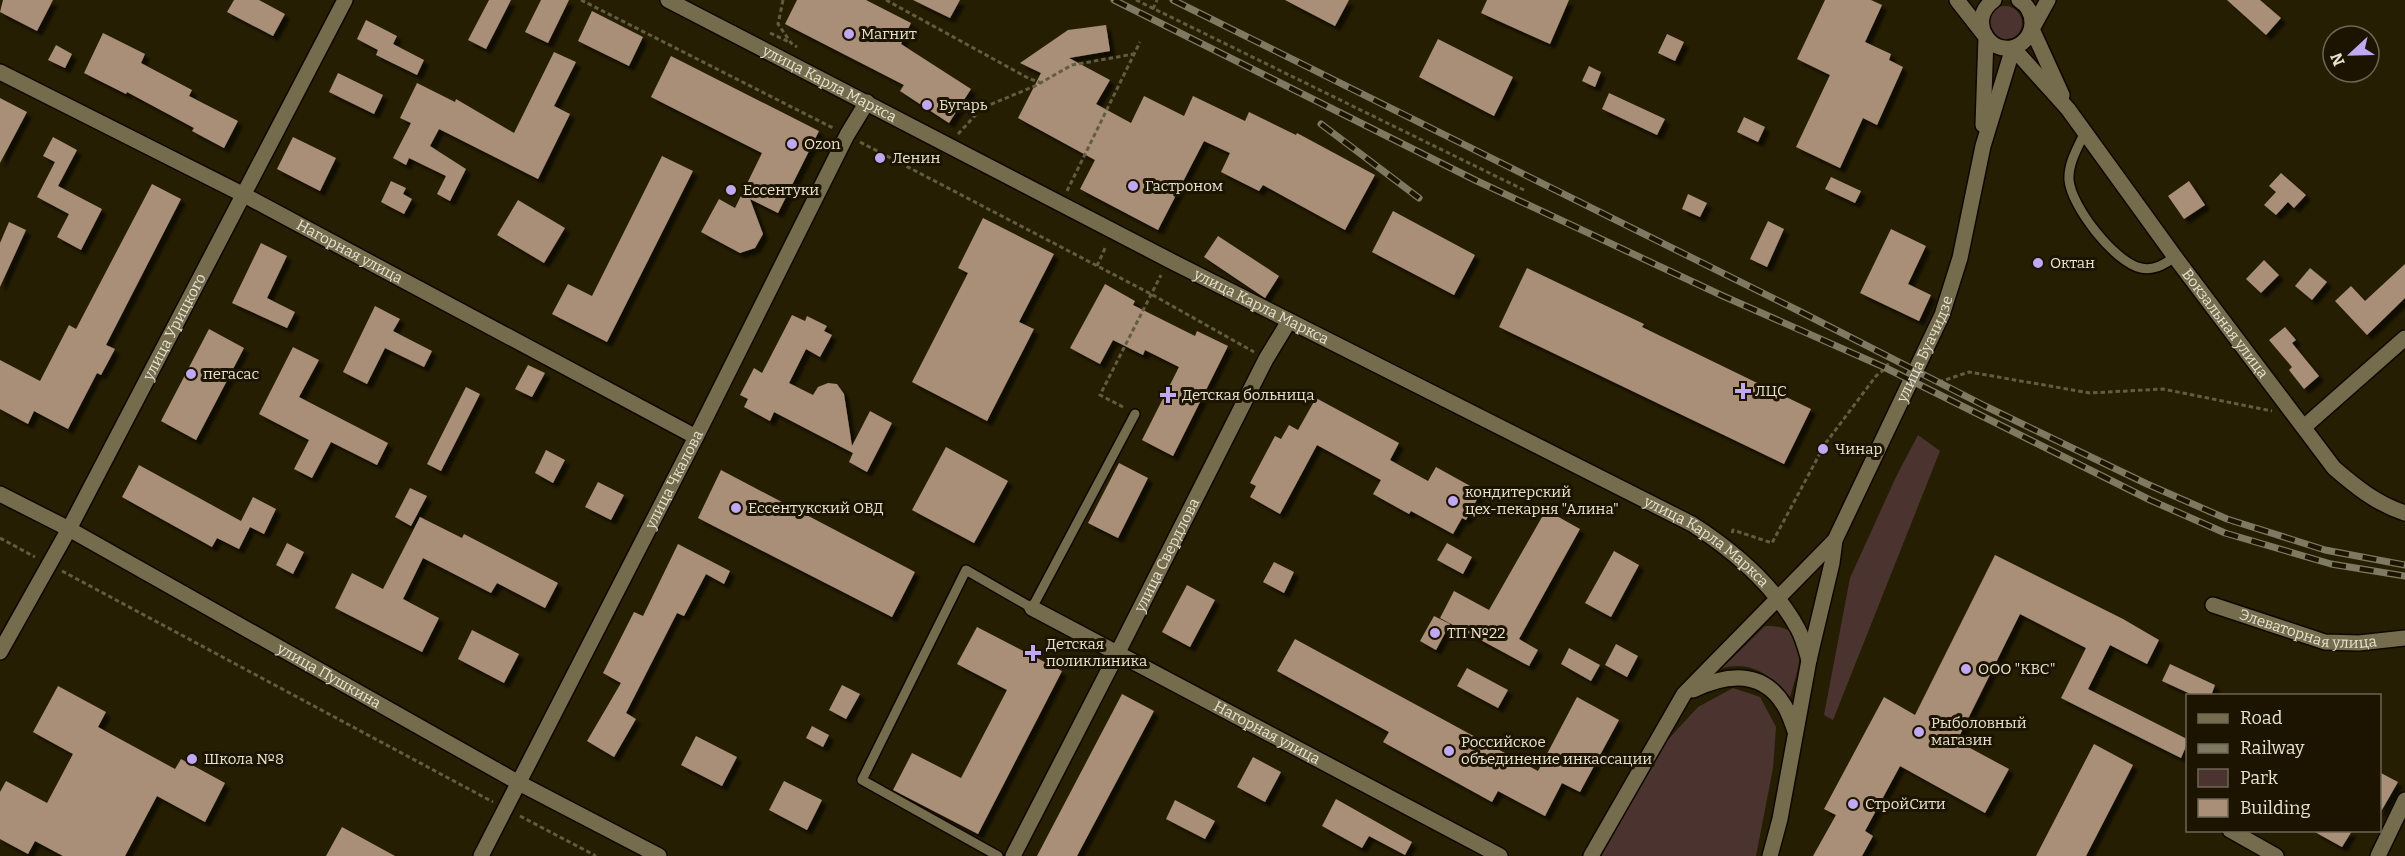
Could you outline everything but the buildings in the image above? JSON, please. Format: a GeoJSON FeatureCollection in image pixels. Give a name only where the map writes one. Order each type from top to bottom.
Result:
{"type":"FeatureCollection","features":[{"type":"Feature","properties":{"kind":"street","name":"улица Урицкого"},"geometry":{"type":"LineString","coordinates":[[0,652],[69,529],[345,0]]}},
{"type":"Feature","properties":{"kind":"street","name":"улица Карла Маркса"},"geometry":{"type":"LineString","coordinates":[[668,0],[1169,260],[1692,524],[1726,546],[1777,598],[1799,631],[1809,660]]}},
{"type":"Feature","properties":{"kind":"street"},"geometry":{"type":"LineString","coordinates":[[1958,0],[1986,37],[1998,47],[2013,48],[2025,41],[2048,0]]}},
{"type":"Feature","properties":{"kind":"street"},"geometry":{"type":"LineString","coordinates":[[1983,146],[1986,37],[1981,22],[1986,7],[1994,0]]}},
{"type":"Feature","properties":{"kind":"street","name":"Вокзальная улица"},"geometry":{"type":"LineString","coordinates":[[2019,0],[2028,7],[2031,14],[2031,29],[2068,109]]}},
{"type":"Feature","properties":{"kind":"street"},"geometry":{"type":"LineString","coordinates":[[1983,146],[2013,48]]}},
{"type":"Feature","properties":{"kind":"street","name":"Вокзальная улица"},"geometry":{"type":"LineString","coordinates":[[2013,48],[2068,109],[2175,257],[2334,468],[2361,492],[2392,509],[2405,513]]}},
{"type":"Feature","properties":{"kind":"street","name":"Нагорная улица"},"geometry":{"type":"LineString","coordinates":[[0,72],[244,195],[696,437]]}},
{"type":"Feature","properties":{"kind":"street","name":"улица Чкалова"},"geometry":{"type":"LineString","coordinates":[[481,856],[696,437],[847,135],[867,102]]}},
{"type":"Feature","properties":{"kind":"street","name":"улица Буачидзе"},"geometry":{"type":"LineString","coordinates":[[1770,856],[1780,819],[1795,731],[1835,540],[1942,315],[1960,258],[1983,146]]}},
{"type":"Feature","properties":{"kind":"street","name":"улица Свердлова"},"geometry":{"type":"LineString","coordinates":[[1013,856],[1266,359],[1289,321]]}},
{"type":"Feature","properties":{"kind":"street"},"geometry":{"type":"LineString","coordinates":[[2299,422],[2405,338]]}},
{"type":"Feature","properties":{"kind":"street","name":"улица Пушкина"},"geometry":{"type":"LineString","coordinates":[[0,494],[69,529],[519,783],[659,856]]}},
{"type":"Feature","properties":{"kind":"street","name":"улица Буачидзе"},"geometry":{"type":"LineString","coordinates":[[1591,856],[1684,694],[1835,540]]}},
{"type":"Feature","properties":{"kind":"street","name":"Элеваторная улица"},"geometry":{"type":"LineString","coordinates":[[2213,605],[2325,642],[2359,643],[2405,639]]}},
{"type":"Feature","properties":{"kind":"street","name":"Нагорная улица"},"geometry":{"type":"LineString","coordinates":[[1032,608],[1500,856]]}},
{"type":"Feature","properties":{"kind":"street"},"geometry":{"type":"LineString","coordinates":[[1684,694],[1714,680],[1735,676],[1756,681],[1771,689],[1785,705],[1795,731]]}},
{"type":"Feature","properties":{"kind":"street"},"geometry":{"type":"LineString","coordinates":[[2378,856],[2405,800]]}},
{"type":"Feature","properties":{"kind":"street"},"geometry":{"type":"LineString","coordinates":[[2232,832],[2276,856]]}},
{"type":"Feature","properties":{"kind":"lane"},"geometry":{"type":"LineString","coordinates":[[2085,132],[2072,162],[2069,180],[2074,200],[2093,227],[2107,245],[2126,261],[2140,268],[2158,268],[2175,257]]}},
{"type":"Feature","properties":{"kind":"lane"},"geometry":{"type":"LineString","coordinates":[[998,856],[862,780],[966,570],[1032,608],[1135,414]]}},
{"type":"Feature","properties":{"kind":"path"},"geometry":{"type":"LineString","coordinates":[[581,0],[847,135],[1151,294],[1266,359]]}},
{"type":"Feature","properties":{"kind":"path"},"geometry":{"type":"LineString","coordinates":[[886,0],[1041,83]]}},
{"type":"Feature","properties":{"kind":"path"},"geometry":{"type":"LineString","coordinates":[[1136,0],[1524,190]]}},
{"type":"Feature","properties":{"kind":"path"},"geometry":{"type":"LineString","coordinates":[[1153,9],[1157,0]]}},
{"type":"Feature","properties":{"kind":"path"},"geometry":{"type":"LineString","coordinates":[[1062,203],[1140,42]]}},
{"type":"Feature","properties":{"kind":"path"},"geometry":{"type":"LineString","coordinates":[[950,145],[982,108],[1041,83],[1072,65],[1134,54]]}},
{"type":"Feature","properties":{"kind":"path"},"geometry":{"type":"LineString","coordinates":[[1135,414],[1100,395],[1169,260]]}},
{"type":"Feature","properties":{"kind":"path"},"geometry":{"type":"LineString","coordinates":[[1726,546],[1733,530],[1772,543],[1825,444],[1876,376],[1886,368],[1891,358]]}},
{"type":"Feature","properties":{"kind":"path"},"geometry":{"type":"LineString","coordinates":[[1939,382],[1969,372],[2090,393],[2163,389],[2299,422]]}},
{"type":"Feature","properties":{"kind":"path"},"geometry":{"type":"LineString","coordinates":[[0,538],[596,856]]}},
{"type":"Feature","properties":{"kind":"green space"},"geometry":{"type":"Polygon","coordinates":[[[2005,6],[2017,11],[2022,23],[2017,35],[2005,40],[1993,35],[1988,23],[1993,11],[2005,6]]]}},
{"type":"Feature","properties":{"kind":"green space"},"geometry":{"type":"Polygon","coordinates":[[[1918,435],[1940,451],[1833,720],[1824,715],[1850,578],[1896,477],[1918,435]]]}},
{"type":"Feature","properties":{"kind":"green space"},"geometry":{"type":"Polygon","coordinates":[[[1765,626],[1781,627],[1791,632],[1797,640],[1799,661],[1790,697],[1768,676],[1752,668],[1733,666],[1722,668],[1765,626]]]}},
{"type":"Feature","properties":{"kind":"green space"},"geometry":{"type":"Polygon","coordinates":[[[1733,688],[1760,697],[1776,727],[1773,768],[1756,856],[1601,856],[1662,746],[1698,707],[1733,688]]]}},
{"type":"Feature","properties":{"kind":"railway"},"geometry":{"type":"LineString","coordinates":[[1114,0],[1477,181],[1723,296],[1886,368],[2150,500],[2225,533],[2331,564],[2405,576]]}},
{"type":"Feature","properties":{"kind":"railway"},"geometry":{"type":"LineString","coordinates":[[1173,0],[1985,406],[2147,484],[2227,519],[2325,550],[2405,565]]}},
{"type":"Feature","properties":{"kind":"railway"},"geometry":{"type":"LineString","coordinates":[[1321,124],[1419,198]]}},
{"type":"Feature","properties":{"kind":"place","name":"Магнит"},"geometry":{"type":"Point","coordinates":[849,34]}},
{"type":"Feature","properties":{"kind":"place","name":"Бугарь"},"geometry":{"type":"Point","coordinates":[927,105]}},
{"type":"Feature","properties":{"kind":"place","name":"Ozon"},"geometry":{"type":"Point","coordinates":[792,144]}},
{"type":"Feature","properties":{"kind":"place","name":"Ленин"},"geometry":{"type":"Point","coordinates":[880,158]}},
{"type":"Feature","properties":{"kind":"place","name":"Гастроном"},"geometry":{"type":"Point","coordinates":[1133,186]}},
{"type":"Feature","properties":{"kind":"place","name":"Ессентуки"},"geometry":{"type":"Point","coordinates":[731,190]}},
{"type":"Feature","properties":{"kind":"place","name":"Октан"},"geometry":{"type":"Point","coordinates":[2038,263]}},
{"type":"Feature","properties":{"kind":"place","name":"пегасас"},"geometry":{"type":"Point","coordinates":[191,374]}},
{"type":"Feature","properties":{"kind":"place","name":"ЛЦС"},"geometry":{"type":"Point","coordinates":[1743,391]}},
{"type":"Feature","properties":{"kind":"place","name":"Детская больница"},"geometry":{"type":"Point","coordinates":[1168,395]}},
{"type":"Feature","properties":{"kind":"place","name":"Чинар"},"geometry":{"type":"Point","coordinates":[1823,449]}},
{"type":"Feature","properties":{"kind":"place","name":"кондитерский цех-пекарня \"Алина\""},"geometry":{"type":"Point","coordinates":[1453,501]}},
{"type":"Feature","properties":{"kind":"place","name":"Ессентукский ОВД"},"geometry":{"type":"Point","coordinates":[736,508]}},
{"type":"Feature","properties":{"kind":"place","name":"ТП №22"},"geometry":{"type":"Point","coordinates":[1435,633]}},
{"type":"Feature","properties":{"kind":"place","name":"Детская поликлиника"},"geometry":{"type":"Point","coordinates":[1033,653]}},
{"type":"Feature","properties":{"kind":"place","name":"ООО \"КВС\""},"geometry":{"type":"Point","coordinates":[1966,669]}},
{"type":"Feature","properties":{"kind":"place","name":"Рыболовный магазин"},"geometry":{"type":"Point","coordinates":[1919,732]}},
{"type":"Feature","properties":{"kind":"place","name":"Российское объединение инкассации"},"geometry":{"type":"Point","coordinates":[1449,751]}},
{"type":"Feature","properties":{"kind":"place","name":"Школа №8"},"geometry":{"type":"Point","coordinates":[192,759]}},
{"type":"Feature","properties":{"kind":"place","name":"СтройСити"},"geometry":{"type":"Point","coordinates":[1853,804]}}]}
